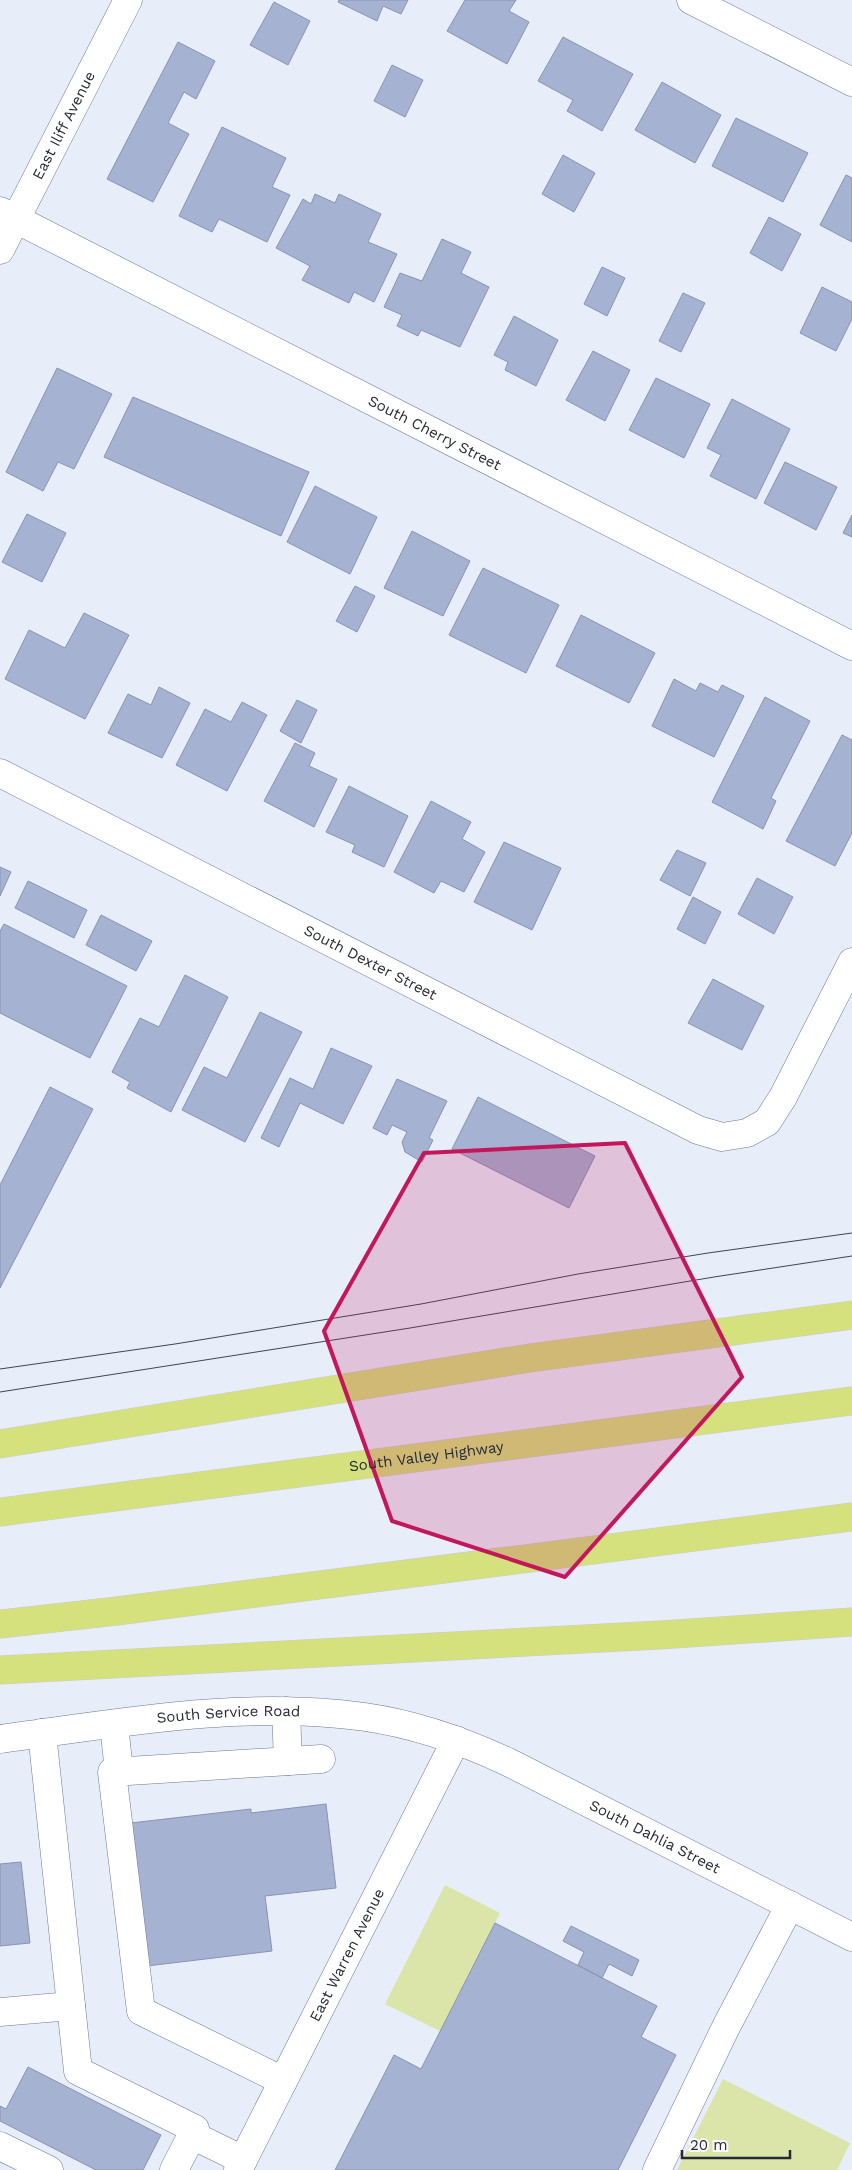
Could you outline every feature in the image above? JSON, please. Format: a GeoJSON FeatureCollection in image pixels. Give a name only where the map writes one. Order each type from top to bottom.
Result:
{"type":"FeatureCollection","features":[{"type":"Feature","properties":{"kind":"highway"},"geometry":{"type":"LineString","coordinates":[[0,1444],[530,1358],[852,1315]]}},
{"type":"Feature","properties":{"kind":"highway","name":"South Valley Highway"},"geometry":{"type":"LineString","coordinates":[[0,1512],[852,1401]]}},
{"type":"Feature","properties":{"kind":"highway"},"geometry":{"type":"LineString","coordinates":[[0,1624],[117,1611],[852,1517]]}},
{"type":"Feature","properties":{"kind":"highway"},"geometry":{"type":"LineString","coordinates":[[0,1670],[660,1635],[852,1622]]}},
{"type":"Feature","properties":{"kind":"street","name":"East Iliff Avenue"},"geometry":{"type":"LineString","coordinates":[[0,250],[8,215],[128,0]]}},
{"type":"Feature","properties":{"kind":"street"},"geometry":{"type":"LineString","coordinates":[[691,0],[852,82]]}},
{"type":"Feature","properties":{"kind":"street","name":"South Cherry Street"},"geometry":{"type":"LineString","coordinates":[[8,215],[852,646]]}},
{"type":"Feature","properties":{"kind":"street","name":"South Dexter Street"},"geometry":{"type":"LineString","coordinates":[[0,773],[698,1130],[722,1136],[747,1133],[767,1122],[783,1097],[852,962]]}},
{"type":"Feature","properties":{"kind":"street"},"geometry":{"type":"LineString","coordinates":[[286,1711],[288,1761]]}},
{"type":"Feature","properties":{"kind":"street","name":"South Service Road"},"geometry":{"type":"LineString","coordinates":[[0,1739],[179,1716],[286,1711],[367,1718],[456,1740]]}},
{"type":"Feature","properties":{"kind":"street"},"geometry":{"type":"LineString","coordinates":[[114,1724],[120,1772]]}},
{"type":"Feature","properties":{"kind":"street"},"geometry":{"type":"LineString","coordinates":[[42,1734],[78,2071],[195,2129],[174,2170]]}},
{"type":"Feature","properties":{"kind":"street","name":"South Dahlia Street"},"geometry":{"type":"LineString","coordinates":[[456,1740],[558,1786],[852,1937]]}},
{"type":"Feature","properties":{"kind":"street","name":"East Warren Avenue"},"geometry":{"type":"LineString","coordinates":[[240,2165],[456,1740]]}},
{"type":"Feature","properties":{"kind":"street"},"geometry":{"type":"LineString","coordinates":[[283,2081],[142,2011],[112,1772],[321,1759]]}},
{"type":"Feature","properties":{"kind":"street"},"geometry":{"type":"LineString","coordinates":[[656,2170],[790,1905]]}},
{"type":"Feature","properties":{"kind":"street"},"geometry":{"type":"LineString","coordinates":[[0,2012],[72,2006]]}},
{"type":"Feature","properties":{"kind":"street"},"geometry":{"type":"LineString","coordinates":[[192,2135],[240,2165]]}},
{"type":"Feature","properties":{"kind":"street"},"geometry":{"type":"LineString","coordinates":[[0,2146],[49,2170]]}},
{"type":"Feature","properties":{"kind":"highlighted area"},"geometry":{"type":"Polygon","coordinates":[[[625,1143],[742,1377],[565,1577],[392,1521],[324,1331],[424,1153],[625,1143]]]}},
{"type":"Feature","properties":{"kind":"green space"},"geometry":{"type":"Polygon","coordinates":[[[445,1885],[500,1913],[440,2031],[385,2004],[445,1885]]]}},
{"type":"Feature","properties":{"kind":"green space"},"geometry":{"type":"Polygon","coordinates":[[[723,2079],[850,2143],[837,2170],[677,2170],[723,2079]]]}},
{"type":"Feature","properties":{"kind":"building"},"geometry":{"type":"Polygon","coordinates":[[[339,0],[408,0],[401,14],[383,6],[377,21],[338,2],[339,0]]]}},
{"type":"Feature","properties":{"kind":"building"},"geometry":{"type":"Polygon","coordinates":[[[465,0],[516,0],[509,11],[529,22],[507,64],[447,31],[465,0]]]}},
{"type":"Feature","properties":{"kind":"building"},"geometry":{"type":"Polygon","coordinates":[[[274,2],[310,21],[288,65],[250,45],[274,2]]]}},
{"type":"Feature","properties":{"kind":"building"},"geometry":{"type":"Polygon","coordinates":[[[563,37],[633,74],[602,131],[567,111],[573,100],[538,81],[563,37]]]}},
{"type":"Feature","properties":{"kind":"building"},"geometry":{"type":"Polygon","coordinates":[[[178,42],[215,61],[196,99],[184,92],[168,123],[189,134],[153,202],[107,179],[178,42]]]}},
{"type":"Feature","properties":{"kind":"building"},"geometry":{"type":"Polygon","coordinates":[[[392,65],[423,80],[405,117],[374,101],[392,65]]]}},
{"type":"Feature","properties":{"kind":"building"},"geometry":{"type":"Polygon","coordinates":[[[662,82],[721,115],[695,163],[635,130],[662,82]]]}},
{"type":"Feature","properties":{"kind":"building"},"geometry":{"type":"Polygon","coordinates":[[[736,118],[808,153],[783,202],[712,166],[736,118]]]}},
{"type":"Feature","properties":{"kind":"building"},"geometry":{"type":"Polygon","coordinates":[[[222,127],[286,158],[272,187],[290,195],[267,242],[219,219],[212,232],[179,216],[222,127]]]}},
{"type":"Feature","properties":{"kind":"building"},"geometry":{"type":"Polygon","coordinates":[[[563,155],[595,173],[574,212],[542,194],[563,155]]]}},
{"type":"Feature","properties":{"kind":"building"},"geometry":{"type":"Polygon","coordinates":[[[846,175],[852,178],[852,242],[820,225],[846,175]]]}},
{"type":"Feature","properties":{"kind":"building"},"geometry":{"type":"Polygon","coordinates":[[[315,194],[335,203],[339,194],[381,214],[368,242],[397,254],[374,302],[354,292],[349,303],[302,280],[310,266],[276,248],[303,199],[311,204],[315,194]]]}},
{"type":"Feature","properties":{"kind":"building"},"geometry":{"type":"Polygon","coordinates":[[[769,217],[801,234],[782,271],[750,253],[769,217]]]}},
{"type":"Feature","properties":{"kind":"building"},"geometry":{"type":"Polygon","coordinates":[[[442,239],[471,252],[461,273],[489,287],[460,347],[421,330],[418,336],[397,326],[402,315],[384,307],[400,273],[422,281],[442,239]]]}},
{"type":"Feature","properties":{"kind":"building"},"geometry":{"type":"Polygon","coordinates":[[[602,267],[625,278],[607,316],[584,304],[602,267]]]}},
{"type":"Feature","properties":{"kind":"building"},"geometry":{"type":"Polygon","coordinates":[[[822,287],[852,302],[852,319],[836,351],[800,333],[822,287]]]}},
{"type":"Feature","properties":{"kind":"building"},"geometry":{"type":"Polygon","coordinates":[[[683,293],[705,303],[681,352],[659,341],[683,293]]]}},
{"type":"Feature","properties":{"kind":"building"},"geometry":{"type":"Polygon","coordinates":[[[514,316],[558,340],[536,386],[505,370],[508,362],[494,355],[514,316]]]}},
{"type":"Feature","properties":{"kind":"building"},"geometry":{"type":"Polygon","coordinates":[[[593,351],[630,370],[605,421],[566,400],[593,351]]]}},
{"type":"Feature","properties":{"kind":"building"},"geometry":{"type":"Polygon","coordinates":[[[57,368],[112,394],[74,469],[58,462],[43,491],[6,472],[57,368]]]}},
{"type":"Feature","properties":{"kind":"building"},"geometry":{"type":"Polygon","coordinates":[[[656,378],[710,404],[684,458],[629,430],[656,378]]]}},
{"type":"Feature","properties":{"kind":"building"},"geometry":{"type":"Polygon","coordinates":[[[133,397],[309,472],[281,536],[104,457],[133,397]]]}},
{"type":"Feature","properties":{"kind":"building"},"geometry":{"type":"Polygon","coordinates":[[[732,399],[790,429],[756,499],[710,476],[721,455],[707,448],[732,399]]]}},
{"type":"Feature","properties":{"kind":"building"},"geometry":{"type":"Polygon","coordinates":[[[785,462],[837,487],[816,530],[764,503],[785,462]]]}},
{"type":"Feature","properties":{"kind":"building"},"geometry":{"type":"Polygon","coordinates":[[[315,486],[377,517],[350,574],[287,542],[315,486]]]}},
{"type":"Feature","properties":{"kind":"building"},"geometry":{"type":"Polygon","coordinates":[[[27,514],[66,533],[42,582],[2,562],[27,514]]]}},
{"type":"Feature","properties":{"kind":"building"},"geometry":{"type":"Polygon","coordinates":[[[852,515],[852,537],[843,533],[852,515]]]}},
{"type":"Feature","properties":{"kind":"building"},"geometry":{"type":"Polygon","coordinates":[[[412,531],[470,561],[443,616],[384,588],[412,531]]]}},
{"type":"Feature","properties":{"kind":"building"},"geometry":{"type":"Polygon","coordinates":[[[483,568],[559,605],[526,673],[449,635],[483,568]]]}},
{"type":"Feature","properties":{"kind":"building"},"geometry":{"type":"Polygon","coordinates":[[[355,586],[375,596],[357,632],[336,621],[355,586]]]}},
{"type":"Feature","properties":{"kind":"building"},"geometry":{"type":"Polygon","coordinates":[[[84,613],[129,635],[85,719],[5,679],[29,630],[65,648],[84,613]]]}},
{"type":"Feature","properties":{"kind":"building"},"geometry":{"type":"Polygon","coordinates":[[[581,615],[655,653],[629,703],[556,666],[581,615]]]}},
{"type":"Feature","properties":{"kind":"building"},"geometry":{"type":"Polygon","coordinates":[[[674,679],[696,691],[700,683],[718,692],[722,685],[744,696],[714,757],[652,726],[674,679]]]}},
{"type":"Feature","properties":{"kind":"building"},"geometry":{"type":"Polygon","coordinates":[[[159,687],[190,703],[162,758],[108,733],[128,694],[151,705],[159,687]]]}},
{"type":"Feature","properties":{"kind":"building"},"geometry":{"type":"Polygon","coordinates":[[[765,697],[810,721],[771,798],[776,801],[763,829],[712,802],[765,697]]]}},
{"type":"Feature","properties":{"kind":"building"},"geometry":{"type":"Polygon","coordinates":[[[297,700],[317,710],[301,743],[280,731],[297,700]]]}},
{"type":"Feature","properties":{"kind":"building"},"geometry":{"type":"Polygon","coordinates":[[[242,702],[267,715],[227,791],[176,765],[205,709],[231,722],[242,702]]]}},
{"type":"Feature","properties":{"kind":"building"},"geometry":{"type":"Polygon","coordinates":[[[842,735],[852,740],[852,833],[835,866],[786,841],[842,735]]]}},
{"type":"Feature","properties":{"kind":"building"},"geometry":{"type":"Polygon","coordinates":[[[295,743],[315,753],[309,766],[337,779],[314,827],[264,801],[295,743]]]}},
{"type":"Feature","properties":{"kind":"building"},"geometry":{"type":"Polygon","coordinates":[[[349,786],[408,816],[384,867],[352,852],[355,845],[326,832],[349,786]]]}},
{"type":"Feature","properties":{"kind":"building"},"geometry":{"type":"Polygon","coordinates":[[[431,801],[471,822],[462,839],[485,852],[464,892],[441,881],[434,893],[394,872],[431,801]]]}},
{"type":"Feature","properties":{"kind":"building"},"geometry":{"type":"Polygon","coordinates":[[[504,842],[561,868],[532,930],[474,902],[504,842]]]}},
{"type":"Feature","properties":{"kind":"building"},"geometry":{"type":"Polygon","coordinates":[[[677,850],[706,863],[690,896],[660,880],[677,850]]]}},
{"type":"Feature","properties":{"kind":"building"},"geometry":{"type":"Polygon","coordinates":[[[0,867],[11,872],[0,896],[0,867]]]}},
{"type":"Feature","properties":{"kind":"building"},"geometry":{"type":"Polygon","coordinates":[[[757,878],[793,897],[774,934],[738,914],[757,878]]]}},
{"type":"Feature","properties":{"kind":"building"},"geometry":{"type":"Polygon","coordinates":[[[28,881],[87,910],[74,938],[15,908],[28,881]]]}},
{"type":"Feature","properties":{"kind":"building"},"geometry":{"type":"Polygon","coordinates":[[[693,897],[721,912],[705,944],[677,929],[693,897]]]}},
{"type":"Feature","properties":{"kind":"building"},"geometry":{"type":"Polygon","coordinates":[[[101,915],[152,941],[136,971],[86,945],[101,915]]]}},
{"type":"Feature","properties":{"kind":"building"},"geometry":{"type":"Polygon","coordinates":[[[4,924],[127,986],[90,1058],[0,1013],[0,931],[4,924]]]}},
{"type":"Feature","properties":{"kind":"building"},"geometry":{"type":"Polygon","coordinates":[[[185,975],[228,997],[171,1112],[127,1088],[130,1082],[112,1072],[140,1018],[159,1027],[185,975]]]}},
{"type":"Feature","properties":{"kind":"building"},"geometry":{"type":"Polygon","coordinates":[[[713,979],[764,1006],[742,1050],[688,1023],[713,979]]]}},
{"type":"Feature","properties":{"kind":"building"},"geometry":{"type":"Polygon","coordinates":[[[260,1012],[302,1032],[245,1142],[182,1110],[204,1067],[227,1078],[260,1012]]]}},
{"type":"Feature","properties":{"kind":"building"},"geometry":{"type":"Polygon","coordinates":[[[331,1048],[372,1066],[343,1124],[300,1103],[279,1147],[261,1138],[290,1078],[313,1089],[331,1048]]]}},
{"type":"Feature","properties":{"kind":"building"},"geometry":{"type":"Polygon","coordinates":[[[397,1079],[447,1101],[429,1138],[433,1140],[422,1162],[405,1152],[402,1142],[407,1132],[392,1125],[387,1135],[373,1128],[397,1079]]]}},
{"type":"Feature","properties":{"kind":"building"},"geometry":{"type":"Polygon","coordinates":[[[50,1087],[93,1109],[0,1288],[0,1185],[50,1087]]]}},
{"type":"Feature","properties":{"kind":"building"},"geometry":{"type":"Polygon","coordinates":[[[478,1097],[595,1156],[569,1208],[452,1149],[478,1097]]]}},
{"type":"Feature","properties":{"kind":"building"},"geometry":{"type":"Polygon","coordinates":[[[326,1804],[336,1888],[265,1896],[272,1951],[147,1966],[131,1823],[251,1809],[251,1813],[326,1804]]]}},
{"type":"Feature","properties":{"kind":"building"},"geometry":{"type":"Polygon","coordinates":[[[21,1862],[30,1943],[0,1946],[0,1864],[21,1862]]]}},
{"type":"Feature","properties":{"kind":"building"},"geometry":{"type":"Polygon","coordinates":[[[495,1923],[657,2006],[641,2037],[676,2055],[618,2170],[335,2170],[394,2055],[421,2069],[495,1923]]]}},
{"type":"Feature","properties":{"kind":"building"},"geometry":{"type":"Polygon","coordinates":[[[571,1926],[639,1960],[632,1976],[609,1964],[602,1978],[578,1965],[584,1952],[563,1941],[571,1926]]]}},
{"type":"Feature","properties":{"kind":"building"},"geometry":{"type":"Polygon","coordinates":[[[28,2067],[161,2135],[143,2170],[96,2170],[0,2121],[0,2106],[6,2109],[28,2067]]]}},
{"type":"Feature","properties":{"kind":"tram line"},"geometry":{"type":"LineString","coordinates":[[0,1369],[175,1344],[421,1304],[578,1274],[708,1253],[852,1233]]}},
{"type":"Feature","properties":{"kind":"tram line"},"geometry":{"type":"LineString","coordinates":[[0,1392],[852,1256]]}}]}
